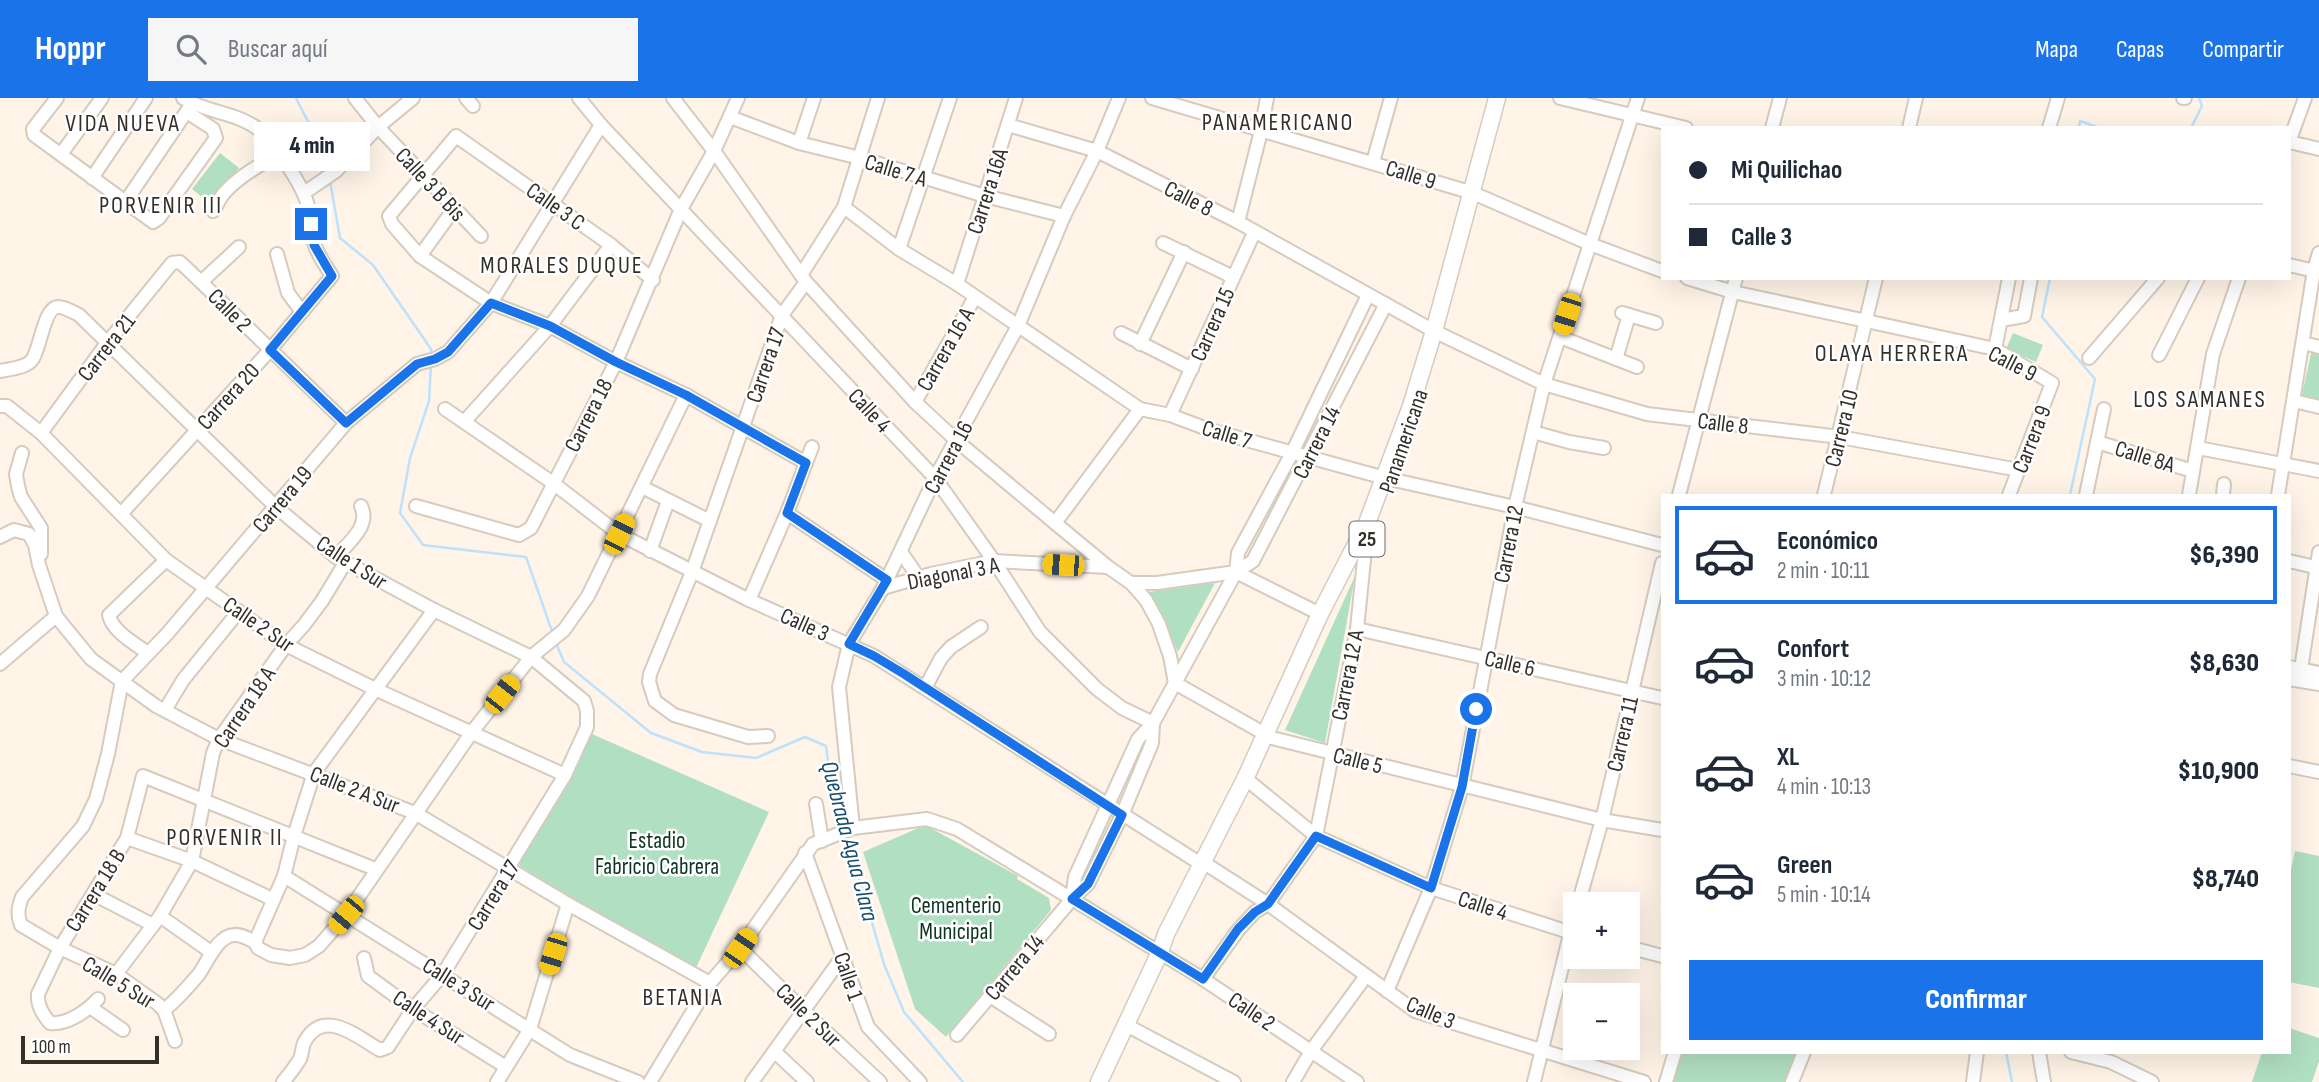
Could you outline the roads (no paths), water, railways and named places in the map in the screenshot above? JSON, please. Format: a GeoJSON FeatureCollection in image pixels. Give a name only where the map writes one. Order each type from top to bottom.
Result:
{"type":"FeatureCollection","features":[{"type":"Feature","properties":{"kind":"main road","name":"Panamericana"},"geometry":{"type":"LineString","coordinates":[[1476,194],[1497,98]]}},
{"type":"Feature","properties":{"kind":"main road","name":"Panamericana"},"geometry":{"type":"LineString","coordinates":[[1205,865],[1366,540],[1437,332],[1504,98]]}},
{"type":"Feature","properties":{"kind":"main road","name":"Panamericana"},"geometry":{"type":"LineString","coordinates":[[1099,1082],[1166,934],[1251,783],[1320,614],[1388,478]]}},
{"type":"Feature","properties":{"kind":"street"},"geometry":{"type":"LineString","coordinates":[[57,98],[33,129],[34,135],[153,222],[159,218],[216,138],[213,130],[187,104]]}},
{"type":"Feature","properties":{"kind":"street"},"geometry":{"type":"LineString","coordinates":[[61,154],[102,98]]}},
{"type":"Feature","properties":{"kind":"street"},"geometry":{"type":"LineString","coordinates":[[92,178],[146,98]]}},
{"type":"Feature","properties":{"kind":"street","name":"Calle 3 B Bis"},"geometry":{"type":"LineString","coordinates":[[355,98],[378,127],[481,236]]}},
{"type":"Feature","properties":{"kind":"street"},"geometry":{"type":"LineString","coordinates":[[187,104],[249,122],[261,130],[307,192],[336,171],[378,127],[413,98]]}},
{"type":"Feature","properties":{"kind":"street","name":"Calle 4"},"geometry":{"type":"LineString","coordinates":[[579,98],[601,125],[934,478],[995,561],[1040,632],[1087,680],[1122,708],[1153,723]]}},
{"type":"Feature","properties":{"kind":"street"},"geometry":{"type":"LineString","coordinates":[[673,98],[714,151],[804,279],[915,402],[1055,523],[1131,583],[1146,600],[1159,624],[1170,656],[1175,683]]}},
{"type":"Feature","properties":{"kind":"street","name":"Carrera 18"},"geometry":{"type":"LineString","coordinates":[[416,506],[519,535],[531,528],[616,362],[681,209],[714,151],[738,98]]}},
{"type":"Feature","properties":{"kind":"street"},"geometry":{"type":"LineString","coordinates":[[799,143],[814,98]]}},
{"type":"Feature","properties":{"kind":"street","name":"Carrera 17"},"geometry":{"type":"LineString","coordinates":[[768,736],[748,737],[674,715],[655,701],[649,682],[650,674],[692,572],[782,315],[844,208],[877,98]]}},
{"type":"Feature","properties":{"kind":"street"},"geometry":{"type":"LineString","coordinates":[[899,248],[950,98]]}},
{"type":"Feature","properties":{"kind":"street","name":"Carrera 16A"},"geometry":{"type":"LineString","coordinates":[[957,284],[1016,98]]}},
{"type":"Feature","properties":{"kind":"street","name":"Carrera 16"},"geometry":{"type":"LineString","coordinates":[[850,829],[839,687],[849,644],[885,584],[934,478],[1018,326],[1064,216],[1097,151],[1119,98]]}},
{"type":"Feature","properties":{"kind":"street","name":"Calle 9"},"geometry":{"type":"LineString","coordinates":[[1152,98],[1476,194],[1590,244],[1661,271]]}},
{"type":"Feature","properties":{"kind":"street"},"geometry":{"type":"LineString","coordinates":[[1238,222],[1267,98]]}},
{"type":"Feature","properties":{"kind":"street"},"geometry":{"type":"LineString","coordinates":[[1373,162],[1391,98]]}},
{"type":"Feature","properties":{"kind":"street"},"geometry":{"type":"LineString","coordinates":[[1560,98],[1677,126]]}},
{"type":"Feature","properties":{"kind":"street","name":"Carrera 12"},"geometry":{"type":"LineString","coordinates":[[1387,991],[1431,888],[1462,787],[1514,507],[1544,384],[1638,98]]}},
{"type":"Feature","properties":{"kind":"street"},"geometry":{"type":"LineString","coordinates":[[1773,126],[1780,98]]}},
{"type":"Feature","properties":{"kind":"street"},"geometry":{"type":"LineString","coordinates":[[1909,126],[1916,98]]}},
{"type":"Feature","properties":{"kind":"street"},"geometry":{"type":"LineString","coordinates":[[2050,126],[2058,98]]}},
{"type":"Feature","properties":{"kind":"street"},"geometry":{"type":"LineString","coordinates":[[2291,136],[2305,98]]}},
{"type":"Feature","properties":{"kind":"street"},"geometry":{"type":"LineString","coordinates":[[126,201],[187,104]]}},
{"type":"Feature","properties":{"kind":"street","name":"Calle 7 A"},"geometry":{"type":"LineString","coordinates":[[730,117],[799,143],[1064,216]]}},
{"type":"Feature","properties":{"kind":"street","name":"Carrera 19"},"geometry":{"type":"LineString","coordinates":[[122,681],[206,588],[346,423],[417,364],[448,352],[491,303],[601,125]]}},
{"type":"Feature","properties":{"kind":"street","name":"Calle 8"},"geometry":{"type":"LineString","coordinates":[[1008,125],[1097,151],[1238,222],[1437,332],[1544,384],[1647,414],[1840,437],[2020,470]]}},
{"type":"Feature","properties":{"kind":"street","name":"Calle 3 C"},"geometry":{"type":"LineString","coordinates":[[422,175],[456,136],[611,245],[653,280]]}},
{"type":"Feature","properties":{"kind":"street"},"geometry":{"type":"LineString","coordinates":[[2291,142],[2319,149]]}},
{"type":"Feature","properties":{"kind":"street"},"geometry":{"type":"LineString","coordinates":[[213,211],[224,193],[242,178],[281,157]]}},
{"type":"Feature","properties":{"kind":"street"},"geometry":{"type":"LineString","coordinates":[[422,175],[388,216],[391,224],[421,256],[491,303],[550,326],[616,362],[686,395],[806,463]]}},
{"type":"Feature","properties":{"kind":"street","name":"Carrera 20"},"geometry":{"type":"LineString","coordinates":[[121,514],[270,350],[332,276],[314,245],[307,192]]}},
{"type":"Feature","properties":{"kind":"street"},"geometry":{"type":"LineString","coordinates":[[421,256],[452,208]]}},
{"type":"Feature","properties":{"kind":"street","name":"Calle 7"},"geometry":{"type":"LineString","coordinates":[[844,208],[899,248],[957,284],[1140,409],[1170,415],[1210,430],[1308,458],[1661,545]]}},
{"type":"Feature","properties":{"kind":"street","name":"Carrera 15"},"geometry":{"type":"LineString","coordinates":[[1170,415],[1254,233]]}},
{"type":"Feature","properties":{"kind":"street"},"geometry":{"type":"LineString","coordinates":[[1163,243],[1233,277]]}},
{"type":"Feature","properties":{"kind":"street"},"geometry":{"type":"LineString","coordinates":[[464,422],[550,326],[611,245]]}},
{"type":"Feature","properties":{"kind":"street"},"geometry":{"type":"LineString","coordinates":[[201,282],[239,247]]}},
{"type":"Feature","properties":{"kind":"street"},"geometry":{"type":"LineString","coordinates":[[1140,344],[1184,252]]}},
{"type":"Feature","properties":{"kind":"street"},"geometry":{"type":"LineString","coordinates":[[2278,494],[2319,253]]}},
{"type":"Feature","properties":{"kind":"street"},"geometry":{"type":"LineString","coordinates":[[277,254],[288,293],[302,313]]}},
{"type":"Feature","properties":{"kind":"street","name":"Calle 2"},"geometry":{"type":"LineString","coordinates":[[172,263],[180,262],[346,423]]}},
{"type":"Feature","properties":{"kind":"street","name":"Carrera 21"},"geometry":{"type":"LineString","coordinates":[[41,433],[172,263]]}},
{"type":"Feature","properties":{"kind":"street"},"geometry":{"type":"LineString","coordinates":[[2291,265],[2316,271]]}},
{"type":"Feature","properties":{"kind":"street","name":"Calle 9"},"geometry":{"type":"LineString","coordinates":[[1694,280],[1733,292],[1995,349],[2052,383]]}},
{"type":"Feature","properties":{"kind":"street"},"geometry":{"type":"LineString","coordinates":[[1679,494],[1736,280]]}},
{"type":"Feature","properties":{"kind":"street","name":"Carrera 10"},"geometry":{"type":"LineString","coordinates":[[1825,494],[1876,280]]}},
{"type":"Feature","properties":{"kind":"street"},"geometry":{"type":"LineString","coordinates":[[1995,349],[2009,280]]}},
{"type":"Feature","properties":{"kind":"street"},"geometry":{"type":"LineString","coordinates":[[2001,320],[2024,316],[2031,280]]}},
{"type":"Feature","properties":{"kind":"street"},"geometry":{"type":"LineString","coordinates":[[2089,358],[2156,280]]}},
{"type":"Feature","properties":{"kind":"street"},"geometry":{"type":"LineString","coordinates":[[2159,355],[2197,280]]}},
{"type":"Feature","properties":{"kind":"street"},"geometry":{"type":"LineString","coordinates":[[2189,494],[2213,354],[2238,280]]}},
{"type":"Feature","properties":{"kind":"street","name":"Carrera 14"},"geometry":{"type":"LineString","coordinates":[[1072,899],[1075,877],[1138,738],[1153,723],[1236,572],[1238,553],[1292,453],[1368,295]]}},
{"type":"Feature","properties":{"kind":"street","name":"Carrera 16 A"},"geometry":{"type":"LineString","coordinates":[[915,402],[975,297]]}},
{"type":"Feature","properties":{"kind":"street","name":"Carrera 14"},"geometry":{"type":"LineString","coordinates":[[1236,572],[1253,561],[1387,304]]}},
{"type":"Feature","properties":{"kind":"street","name":"Calle 1 Sur"},"geometry":{"type":"LineString","coordinates":[[0,371],[29,363],[47,316],[53,309],[59,307],[79,315],[276,506],[340,560],[434,610],[535,654],[584,701],[587,727]]}},
{"type":"Feature","properties":{"kind":"street"},"geometry":{"type":"LineString","coordinates":[[1616,359],[1625,314],[1656,323]]}},
{"type":"Feature","properties":{"kind":"street"},"geometry":{"type":"LineString","coordinates":[[1121,333],[1192,369]]}},
{"type":"Feature","properties":{"kind":"street"},"geometry":{"type":"LineString","coordinates":[[1560,337],[1637,367]]}},
{"type":"Feature","properties":{"kind":"street"},"geometry":{"type":"LineString","coordinates":[[2303,343],[2319,347]]}},
{"type":"Feature","properties":{"kind":"street","name":"Carrera 9"},"geometry":{"type":"LineString","coordinates":[[2009,494],[2052,383]]}},
{"type":"Feature","properties":{"kind":"street"},"geometry":{"type":"LineString","coordinates":[[164,1010],[173,1004],[201,972],[211,952],[232,935],[238,934],[255,942],[258,948],[271,955],[290,958],[305,955],[318,946],[346,915],[375,869],[472,732],[535,654],[564,630],[587,596],[686,395]]}},
{"type":"Feature","properties":{"kind":"street"},"geometry":{"type":"LineString","coordinates":[[2294,401],[2319,407]]}},
{"type":"Feature","properties":{"kind":"street","name":"Calle 2 Sur"},"geometry":{"type":"LineString","coordinates":[[0,406],[7,407],[41,433],[166,560],[286,645],[377,690],[565,775]]}},
{"type":"Feature","properties":{"kind":"street","name":"Calle 3"},"geometry":{"type":"LineString","coordinates":[[444,408],[553,483],[619,534],[749,600],[874,656],[1122,815],[1268,904],[1415,1011],[1644,1082]]}},
{"type":"Feature","properties":{"kind":"street"},"geometry":{"type":"LineString","coordinates":[[1055,523],[1140,409]]}},
{"type":"Feature","properties":{"kind":"street"},"geometry":{"type":"LineString","coordinates":[[2086,494],[2104,409]]}},
{"type":"Feature","properties":{"kind":"street"},"geometry":{"type":"LineString","coordinates":[[1533,432],[1604,448]]}},
{"type":"Feature","properties":{"kind":"street","name":"Calle 8A"},"geometry":{"type":"LineString","coordinates":[[2097,442],[2193,471]]}},
{"type":"Feature","properties":{"kind":"street"},"geometry":{"type":"LineString","coordinates":[[749,600],[812,447]]}},
{"type":"Feature","properties":{"kind":"street"},"geometry":{"type":"LineString","coordinates":[[2198,448],[2319,471]]}},
{"type":"Feature","properties":{"kind":"street","name":"Calle 2 A Sur"},"geometry":{"type":"LineString","coordinates":[[22,453],[16,474],[21,497],[41,528],[43,543],[39,565]]}},
{"type":"Feature","properties":{"kind":"street"},"geometry":{"type":"LineString","coordinates":[[642,487],[710,521]]}},
{"type":"Feature","properties":{"kind":"street"},"geometry":{"type":"LineString","coordinates":[[650,551],[668,501]]}},
{"type":"Feature","properties":{"kind":"street","name":"Carrera 18 A"},"geometry":{"type":"LineString","coordinates":[[116,974],[156,921],[192,862],[213,753],[219,739],[286,645],[322,601],[340,560],[363,523],[364,513],[361,506]]}},
{"type":"Feature","properties":{"kind":"street"},"geometry":{"type":"LineString","coordinates":[[787,513],[885,584]]}},
{"type":"Feature","properties":{"kind":"street","name":"Calle 2 A Sur"},"geometry":{"type":"LineString","coordinates":[[0,537],[9,531],[20,530],[29,534],[35,545],[56,616],[91,659],[165,710],[219,739],[415,813],[710,984]]}},
{"type":"Feature","properties":{"kind":"street","name":"Carrera 12 A"},"geometry":{"type":"LineString","coordinates":[[1203,979],[1238,929],[1255,912],[1268,904],[1316,836],[1357,629],[1366,540]]}},
{"type":"Feature","properties":{"kind":"street"},"geometry":{"type":"LineString","coordinates":[[901,552],[919,578]]}},
{"type":"Feature","properties":{"kind":"street"},"geometry":{"type":"LineString","coordinates":[[2319,552],[2295,668],[2319,673]]}},
{"type":"Feature","properties":{"kind":"street"},"geometry":{"type":"LineString","coordinates":[[148,653],[120,631],[110,621],[109,615],[166,560]]}},
{"type":"Feature","properties":{"kind":"street","name":"Diagonal 3 A"},"geometry":{"type":"LineString","coordinates":[[885,584],[995,561],[1108,567]]}},
{"type":"Feature","properties":{"kind":"street"},"geometry":{"type":"LineString","coordinates":[[2291,562],[2317,568]]}},
{"type":"Feature","properties":{"kind":"street","name":"Carrera 11"},"geometry":{"type":"LineString","coordinates":[[1582,892],[1602,820],[1661,567]]}},
{"type":"Feature","properties":{"kind":"street"},"geometry":{"type":"LineString","coordinates":[[1131,583],[1157,583],[1236,572],[1320,614]]}},
{"type":"Feature","properties":{"kind":"street"},"geometry":{"type":"LineString","coordinates":[[255,942],[284,876],[314,773],[434,610]]}},
{"type":"Feature","properties":{"kind":"street"},"geometry":{"type":"LineString","coordinates":[[165,710],[183,680],[239,611]]}},
{"type":"Feature","properties":{"kind":"street"},"geometry":{"type":"LineString","coordinates":[[0,664],[56,616]]}},
{"type":"Feature","properties":{"kind":"street"},"geometry":{"type":"LineString","coordinates":[[925,688],[941,658],[951,647],[981,627]]}},
{"type":"Feature","properties":{"kind":"street","name":"Calle 6"},"geometry":{"type":"LineString","coordinates":[[1357,629],[1661,698]]}},
{"type":"Feature","properties":{"kind":"street"},"geometry":{"type":"LineString","coordinates":[[2291,679],[2319,684]]}},
{"type":"Feature","properties":{"kind":"street","name":"Calle 5 Sur"},"geometry":{"type":"LineString","coordinates":[[122,681],[96,799],[83,826],[22,898],[18,910],[21,925],[60,948],[116,974],[164,1010],[175,1041]]}},
{"type":"Feature","properties":{"kind":"street","name":"Calle 5"},"geometry":{"type":"LineString","coordinates":[[1175,683],[1269,737],[1462,787],[1602,820],[1661,830]]}},
{"type":"Feature","properties":{"kind":"street","name":"Carrera 14"},"geometry":{"type":"LineString","coordinates":[[957,1035],[1072,899],[1088,884],[1122,815],[1152,743],[1153,723]]}},
{"type":"Feature","properties":{"kind":"street","name":"Carrera 17"},"geometry":{"type":"LineString","coordinates":[[283,1082],[301,1056],[305,1042],[315,1030],[324,1026],[336,1025],[380,1050],[388,1047],[412,1009],[443,974],[509,869],[565,775],[587,727]]}},
{"type":"Feature","properties":{"kind":"street"},"geometry":{"type":"LineString","coordinates":[[2291,766],[2319,772]]}},
{"type":"Feature","properties":{"kind":"street","name":"Carrera 18 B"},"geometry":{"type":"LineString","coordinates":[[123,1030],[94,1003],[57,1024],[50,1023],[37,1001],[38,994],[60,948],[127,838],[143,776],[204,800]]}},
{"type":"Feature","properties":{"kind":"street","name":"Calle 4"},"geometry":{"type":"LineString","coordinates":[[1251,783],[1316,836],[1431,888],[1563,930]]}},
{"type":"Feature","properties":{"kind":"street"},"geometry":{"type":"LineString","coordinates":[[204,800],[375,869]]}},
{"type":"Feature","properties":{"kind":"street"},"geometry":{"type":"LineString","coordinates":[[816,804],[827,838]]}},
{"type":"Feature","properties":{"kind":"street","name":"Calle 2"},"geometry":{"type":"LineString","coordinates":[[850,829],[927,819],[957,829],[1203,979],[1357,1082]]}},
{"type":"Feature","properties":{"kind":"street"},"geometry":{"type":"LineString","coordinates":[[650,1082],[710,984],[740,948],[805,853],[813,844],[850,829]]}},
{"type":"Feature","properties":{"kind":"street"},"geometry":{"type":"LineString","coordinates":[[127,838],[192,862],[272,899]]}},
{"type":"Feature","properties":{"kind":"street","name":"Calle 1"},"geometry":{"type":"LineString","coordinates":[[805,853],[843,956],[853,992],[868,1027],[917,1081]]}},
{"type":"Feature","properties":{"kind":"street","name":"Calle 3 Sur"},"geometry":{"type":"LineString","coordinates":[[284,876],[570,1055],[638,1082]]}},
{"type":"Feature","properties":{"kind":"street"},"geometry":{"type":"LineString","coordinates":[[93,894],[156,921],[211,952]]}},
{"type":"Feature","properties":{"kind":"street"},"geometry":{"type":"LineString","coordinates":[[497,1082],[530,1029],[568,904]]}},
{"type":"Feature","properties":{"kind":"street","name":"Calle 2 Sur"},"geometry":{"type":"LineString","coordinates":[[740,948],[880,1082]]}},
{"type":"Feature","properties":{"kind":"street"},"geometry":{"type":"LineString","coordinates":[[1640,950],[1661,956]]}},
{"type":"Feature","properties":{"kind":"street"},"geometry":{"type":"LineString","coordinates":[[752,1082],[843,956]]}},
{"type":"Feature","properties":{"kind":"street","name":"Calle 4 Sur"},"geometry":{"type":"LineString","coordinates":[[364,958],[368,976],[412,1009],[506,1067]]}},
{"type":"Feature","properties":{"kind":"street"},"geometry":{"type":"LineString","coordinates":[[1534,1082],[1563,968]]}},
{"type":"Feature","properties":{"kind":"street"},"geometry":{"type":"LineString","coordinates":[[1293,1082],[1311,1051],[1366,976]]}},
{"type":"Feature","properties":{"kind":"street"},"geometry":{"type":"LineString","coordinates":[[990,996],[1049,1034]]}},
{"type":"Feature","properties":{"kind":"street"},"geometry":{"type":"LineString","coordinates":[[1126,1025],[1234,1082]]}},
{"type":"Feature","properties":{"kind":"street"},"geometry":{"type":"LineString","coordinates":[[775,1052],[807,1082]]}},
{"type":"Feature","properties":{"kind":"street"},"geometry":{"type":"LineString","coordinates":[[1666,1082],[1674,1054]]}},
{"type":"Feature","properties":{"kind":"street"},"geometry":{"type":"LineString","coordinates":[[1792,1082],[1803,1054]]}},
{"type":"Feature","properties":{"kind":"street"},"geometry":{"type":"LineString","coordinates":[[1973,1082],[1977,1054]]}},
{"type":"Feature","properties":{"kind":"street"},"geometry":{"type":"LineString","coordinates":[[2039,1054],[2044,1082]]}},
{"type":"Feature","properties":{"kind":"street"},"geometry":{"type":"LineString","coordinates":[[2088,1054],[2113,1057],[2152,1082]]}},
{"type":"Feature","properties":{"kind":"waterway","name":"Quebrada Agua Clara"},"geometry":{"type":"LineString","coordinates":[[296,98],[325,155],[328,171]]}},
{"type":"Feature","properties":{"kind":"waterway"},"geometry":{"type":"LineString","coordinates":[[2192,126],[2202,106],[2199,98]]}},
{"type":"Feature","properties":{"kind":"waterway"},"geometry":{"type":"LineString","coordinates":[[2079,126],[2080,121],[2094,126]]}},
{"type":"Feature","properties":{"kind":"waterway","name":"Quebrada Agua Clara"},"geometry":{"type":"LineString","coordinates":[[330,181],[340,238],[373,265],[431,349],[431,357]]}},
{"type":"Feature","properties":{"kind":"waterway"},"geometry":{"type":"LineString","coordinates":[[2050,280],[2042,317],[2095,379],[2070,494]]}},
{"type":"Feature","properties":{"kind":"waterway","name":"Quebrada Agua Clara"},"geometry":{"type":"LineString","coordinates":[[431,363],[429,401],[410,458],[400,513],[423,545],[526,557],[553,634]]}},
{"type":"Feature","properties":{"kind":"waterway","name":"Quebrada Agua Clara"},"geometry":{"type":"LineString","coordinates":[[555,641],[564,662],[651,733],[702,752],[756,758],[805,737],[826,746],[832,793],[843,827]]}},
{"type":"Feature","properties":{"kind":"waterway","name":"Quebrada Agua Clara"},"geometry":{"type":"LineString","coordinates":[[847,836],[884,964],[904,1012],[963,1082]]}},
{"type":"Feature","properties":{"kind":"waterway"},"geometry":{"type":"LineString","coordinates":[[2006,1054],[2012,1082]]}},
{"type":"Feature","properties":{"kind":"district","name":"PANAMERICANO"},"geometry":{"type":"Point","coordinates":[1278,122]}},
{"type":"Feature","properties":{"kind":"district","name":"VIDA NUEVA"},"geometry":{"type":"Point","coordinates":[123,123]}},
{"type":"Feature","properties":{"kind":"district","name":"PORVENIR III"},"geometry":{"type":"Point","coordinates":[161,205]}},
{"type":"Feature","properties":{"kind":"district","name":"MORALES DUQUE"},"geometry":{"type":"Point","coordinates":[562,265]}},
{"type":"Feature","properties":{"kind":"district","name":"OLAYA HERRERA"},"geometry":{"type":"Point","coordinates":[1892,353]}},
{"type":"Feature","properties":{"kind":"district","name":"LOS SAMANES"},"geometry":{"type":"Point","coordinates":[2200,399]}},
{"type":"Feature","properties":{"kind":"district","name":"PORVENIR II"},"geometry":{"type":"Point","coordinates":[225,837]}},
{"type":"Feature","properties":{"kind":"district","name":"BETANIA"},"geometry":{"type":"Point","coordinates":[683,997]}},
{"type":"Feature","properties":{"kind":"park label","name":"Estadio Fabricio Cabrera"},"geometry":{"type":"Point","coordinates":[657,853]}},
{"type":"Feature","properties":{"kind":"park label","name":"Cementerio Municipal"},"geometry":{"type":"Point","coordinates":[956,918]}}]}
